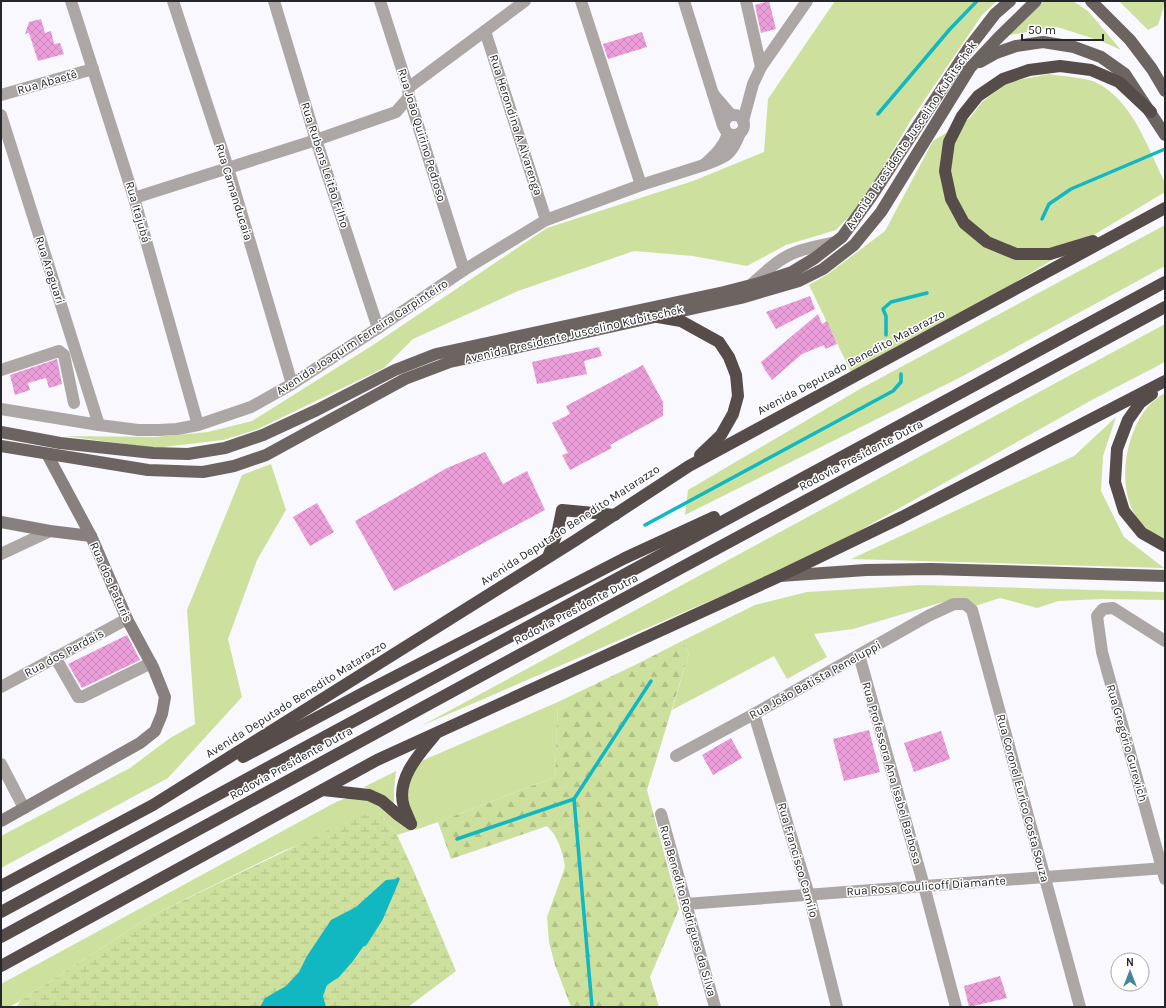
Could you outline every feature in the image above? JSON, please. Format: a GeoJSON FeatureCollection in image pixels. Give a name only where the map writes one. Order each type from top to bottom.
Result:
{"type":"FeatureCollection","features":[{"type":"Feature","properties":{"kind":"highway"},"geometry":{"type":"LineString","coordinates":[[1117,234],[1050,254],[1016,254],[987,242],[964,223],[951,199],[945,171],[949,142],[962,116],[978,96],[1003,79],[1029,70],[1060,66],[1090,70],[1119,82],[1152,112]]}},
{"type":"Feature","properties":{"kind":"highway","name":"Avenida Deputado Benedito Matarazzo"},"geometry":{"type":"LineString","coordinates":[[1,886],[153,805],[548,557],[689,466],[1165,208]]}},
{"type":"Feature","properties":{"kind":"highway","name":"Rodovia Presidente Dutra"},"geometry":{"type":"LineString","coordinates":[[1,912],[1165,282]]}},
{"type":"Feature","properties":{"kind":"highway","name":"Rodovia Presidente Dutra"},"geometry":{"type":"LineString","coordinates":[[1,937],[499,666],[1165,307]]}},
{"type":"Feature","properties":{"kind":"highway"},"geometry":{"type":"LineString","coordinates":[[652,316],[681,321],[719,342],[729,357],[736,375],[738,396],[733,414],[721,435],[689,466]]}},
{"type":"Feature","properties":{"kind":"highway"},"geometry":{"type":"LineString","coordinates":[[1165,382],[1140,403],[1128,420],[1117,449],[1115,482],[1124,511],[1142,533],[1165,546]]}},
{"type":"Feature","properties":{"kind":"highway"},"geometry":{"type":"LineString","coordinates":[[1,966],[377,760],[780,576],[902,517],[1165,382]]}},
{"type":"Feature","properties":{"kind":"highway"},"geometry":{"type":"LineString","coordinates":[[153,805],[365,692],[625,558],[819,468]]}},
{"type":"Feature","properties":{"kind":"highway"},"geometry":{"type":"LineString","coordinates":[[548,557],[558,530],[562,510],[615,514]]}},
{"type":"Feature","properties":{"kind":"highway"},"geometry":{"type":"LineString","coordinates":[[322,790],[369,795],[382,801],[411,824],[403,806],[403,783],[419,755],[437,732]]}},
{"type":"Feature","properties":{"kind":"main road","name":"Avenida Presidente Juscelino Kubitschek"},"geometry":{"type":"LineString","coordinates":[[1,432],[60,443],[153,453],[188,454],[225,448],[263,435],[317,410],[395,370],[436,354],[717,294],[792,272],[815,258],[842,237],[871,197],[968,49],[995,14],[1010,1]]}},
{"type":"Feature","properties":{"kind":"main road","name":"Avenida Presidente Juscelino Kubitschek"},"geometry":{"type":"LineString","coordinates":[[1,446],[148,470],[203,472],[234,466],[266,455],[405,379],[450,362],[652,316],[741,298],[799,281],[823,269],[854,245],[881,212],[970,68],[1036,1]]}},
{"type":"Feature","properties":{"kind":"main road"},"geometry":{"type":"LineString","coordinates":[[1092,1],[1130,40],[1152,69],[1165,91]]}},
{"type":"Feature","properties":{"kind":"main road"},"geometry":{"type":"LineString","coordinates":[[970,68],[996,53],[1016,46],[1043,42],[1074,47],[1101,57],[1125,74],[1152,112],[1163,131]]}},
{"type":"Feature","properties":{"kind":"main road","name":"Rua dos Paturis"},"geometry":{"type":"LineString","coordinates":[[24,808],[140,743],[155,731],[162,714],[165,697],[151,664],[127,619],[91,536],[47,454]]}},
{"type":"Feature","properties":{"kind":"main road"},"geometry":{"type":"LineString","coordinates":[[1,522],[50,531],[91,536]]}},
{"type":"Feature","properties":{"kind":"main road"},"geometry":{"type":"LineString","coordinates":[[780,576],[866,570],[931,569],[1165,576]]}},
{"type":"Feature","properties":{"kind":"main road"},"geometry":{"type":"LineString","coordinates":[[1,821],[24,808]]}},
{"type":"Feature","properties":{"kind":"street","name":"Rua Itajubá"},"geometry":{"type":"LineString","coordinates":[[71,1],[134,198],[198,425]]}},
{"type":"Feature","properties":{"kind":"street","name":"Rua Camanducaia"},"geometry":{"type":"LineString","coordinates":[[173,1],[228,168],[292,384]]}},
{"type":"Feature","properties":{"kind":"street","name":"Rua Rubens Leitão Filho"},"geometry":{"type":"LineString","coordinates":[[274,1],[316,140],[378,328]]}},
{"type":"Feature","properties":{"kind":"street","name":"Rua João Quirino Pedroso"},"geometry":{"type":"LineString","coordinates":[[380,1],[464,270]]}},
{"type":"Feature","properties":{"kind":"street"},"geometry":{"type":"LineString","coordinates":[[134,198],[316,140],[396,112],[408,93],[525,1]]}},
{"type":"Feature","properties":{"kind":"street"},"geometry":{"type":"LineString","coordinates":[[581,1],[641,185]]}},
{"type":"Feature","properties":{"kind":"street"},"geometry":{"type":"LineString","coordinates":[[684,1],[713,94],[731,131]]}},
{"type":"Feature","properties":{"kind":"street"},"geometry":{"type":"LineString","coordinates":[[746,1],[761,67]]}},
{"type":"Feature","properties":{"kind":"street"},"geometry":{"type":"LineString","coordinates":[[736,117],[761,67],[807,1]]}},
{"type":"Feature","properties":{"kind":"street","name":"Rua Herondina A Alvarenga"},"geometry":{"type":"LineString","coordinates":[[485,31],[546,220]]}},
{"type":"Feature","properties":{"kind":"street","name":"Rua Abaetê"},"geometry":{"type":"LineString","coordinates":[[1,95],[93,69]]}},
{"type":"Feature","properties":{"kind":"street"},"geometry":{"type":"LineString","coordinates":[[713,94],[736,117],[744,128],[731,131]]}},
{"type":"Feature","properties":{"kind":"street","name":"Rua Araguari"},"geometry":{"type":"LineString","coordinates":[[1,114],[99,425]]}},
{"type":"Feature","properties":{"kind":"street"},"geometry":{"type":"LineString","coordinates":[[731,131],[726,118],[736,117]]}},
{"type":"Feature","properties":{"kind":"street","name":"Avenida Joaquim Ferreira Carpinteiro"},"geometry":{"type":"LineString","coordinates":[[1,409],[99,425],[138,430],[159,430],[198,425],[251,407],[292,384],[464,270],[546,220],[641,185],[704,165],[719,151],[731,131]]}},
{"type":"Feature","properties":{"kind":"street"},"geometry":{"type":"LineString","coordinates":[[751,285],[786,257],[798,251],[835,242]]}},
{"type":"Feature","properties":{"kind":"street"},"geometry":{"type":"LineString","coordinates":[[1,370],[59,351],[64,355],[74,403]]}},
{"type":"Feature","properties":{"kind":"street"},"geometry":{"type":"LineString","coordinates":[[1,554],[50,531]]}},
{"type":"Feature","properties":{"kind":"street","name":"Rua João Batista Peneluppi"},"geometry":{"type":"LineString","coordinates":[[676,756],[928,616],[954,604]]}},
{"type":"Feature","properties":{"kind":"street","name":"Rua Coronel Eurico Costa Souza"},"geometry":{"type":"LineString","coordinates":[[954,604],[965,604],[972,610],[1080,1007]]}},
{"type":"Feature","properties":{"kind":"street","name":"Rua Gregório Gurevich"},"geometry":{"type":"LineString","coordinates":[[1164,872],[1102,652],[1097,616],[1103,608],[1113,608],[1165,641]]}},
{"type":"Feature","properties":{"kind":"street","name":"Rua dos Pardais"},"geometry":{"type":"LineString","coordinates":[[1,687],[127,619]]}},
{"type":"Feature","properties":{"kind":"street","name":"Rua Professora Ana Isabel Barbosa"},"geometry":{"type":"LineString","coordinates":[[859,655],[924,886],[956,1007]]}},
{"type":"Feature","properties":{"kind":"street"},"geometry":{"type":"LineString","coordinates":[[55,657],[78,697],[82,697],[151,664]]}},
{"type":"Feature","properties":{"kind":"street","name":"Rua Francisco Camilo"},"geometry":{"type":"LineString","coordinates":[[754,714],[809,895],[837,1007]]}},
{"type":"Feature","properties":{"kind":"street"},"geometry":{"type":"LineString","coordinates":[[1,764],[24,808]]}},
{"type":"Feature","properties":{"kind":"street","name":"Rua Benedito Rodrigues da Silva"},"geometry":{"type":"LineString","coordinates":[[660,814],[715,1007]]}},
{"type":"Feature","properties":{"kind":"street","name":"Rua Rosa Coulicoff Diamante"},"geometry":{"type":"LineString","coordinates":[[686,904],[1045,876],[1164,872]]}},
{"type":"Feature","properties":{"kind":"green space"},"geometry":{"type":"Polygon","coordinates":[[[835,1],[997,1],[982,15],[911,120],[861,204],[836,230],[786,245],[747,266],[693,256],[634,251],[518,291],[413,339],[384,368],[258,429],[223,440],[155,448],[65,436],[155,437],[208,432],[252,421],[373,345],[547,228],[693,181],[764,152],[768,99],[835,1]]]}},
{"type":"Feature","properties":{"kind":"green space"},"geometry":{"type":"Polygon","coordinates":[[[1045,1],[1073,1],[1088,11],[1121,50],[1101,41],[1057,27],[1004,36],[1045,1]]]}},
{"type":"Feature","properties":{"kind":"green space"},"geometry":{"type":"Polygon","coordinates":[[[1119,1],[1165,1],[1165,3],[1158,25],[1148,30],[1119,1]]]}},
{"type":"Feature","properties":{"kind":"green space"},"geometry":{"type":"Polygon","coordinates":[[[1049,74],[1095,82],[1108,90],[1119,100],[1129,112],[1145,140],[1165,183],[1165,192],[1024,277],[852,374],[809,285],[828,274],[885,231],[933,141],[970,118],[982,102],[1008,82],[1049,74]]]}},
{"type":"Feature","properties":{"kind":"green space"},"geometry":{"type":"Polygon","coordinates":[[[1165,225],[1165,266],[961,377],[685,515],[688,490],[860,389],[1165,225]]]}},
{"type":"Feature","properties":{"kind":"green space"},"geometry":{"type":"Polygon","coordinates":[[[1165,324],[1165,362],[1090,401],[816,555],[421,726],[1165,324]]]}},
{"type":"Feature","properties":{"kind":"green space"},"geometry":{"type":"Polygon","coordinates":[[[1165,393],[1165,540],[1148,530],[1135,515],[1129,500],[1126,484],[1126,466],[1128,448],[1142,415],[1152,402],[1165,393]]]}},
{"type":"Feature","properties":{"kind":"green space"},"geometry":{"type":"Polygon","coordinates":[[[1116,417],[1103,456],[1101,491],[1124,537],[1164,568],[851,559],[1074,456],[1116,417]]]}},
{"type":"Feature","properties":{"kind":"green space"},"geometry":{"type":"Polygon","coordinates":[[[271,464],[286,510],[257,560],[228,639],[242,697],[168,778],[1,868],[1,836],[130,768],[170,738],[195,724],[187,610],[242,475],[271,464]]]}},
{"type":"Feature","properties":{"kind":"green space"},"geometry":{"type":"Polygon","coordinates":[[[920,585],[1165,592],[1165,600],[1102,599],[1058,601],[1037,608],[1000,598],[975,606],[964,599],[943,602],[853,629],[814,634],[827,657],[787,679],[774,656],[672,710],[689,653],[682,641],[755,605],[807,592],[920,585]]]}},
{"type":"Feature","properties":{"kind":"green space"},"geometry":{"type":"Polygon","coordinates":[[[682,641],[689,653],[647,790],[679,909],[650,977],[659,1007],[571,1007],[555,965],[549,942],[547,917],[565,867],[559,844],[554,834],[547,826],[451,859],[438,822],[555,777],[558,702],[682,641]]]}},
{"type":"Feature","properties":{"kind":"green space"},"geometry":{"type":"Polygon","coordinates":[[[558,702],[555,777],[415,830],[406,789],[419,762],[558,702]]]}},
{"type":"Feature","properties":{"kind":"green space"},"geometry":{"type":"Polygon","coordinates":[[[396,771],[394,808],[377,792],[364,787],[396,771]]]}},
{"type":"Feature","properties":{"kind":"green space"},"geometry":{"type":"Polygon","coordinates":[[[352,796],[370,800],[411,826],[413,830],[397,835],[379,813],[283,851],[151,916],[20,1001],[9,1007],[1,1007],[1,984],[336,802],[352,796]]]}},
{"type":"Feature","properties":{"kind":"green space"},"geometry":{"type":"Polygon","coordinates":[[[379,813],[397,835],[456,971],[408,1007],[17,1007],[20,1001],[151,916],[358,816],[379,813]]]}},
{"type":"Feature","properties":{"kind":"water"},"geometry":{"type":"Polygon","coordinates":[[[398,879],[381,919],[365,944],[339,977],[327,985],[323,996],[326,1007],[260,1007],[265,998],[286,986],[299,972],[307,956],[331,920],[356,907],[386,880],[398,879]]]}},
{"type":"Feature","properties":{"kind":"building"},"geometry":{"type":"Polygon","coordinates":[[[769,1],[776,29],[761,33],[755,5],[769,1]]]}},
{"type":"Feature","properties":{"kind":"building"},"geometry":{"type":"Polygon","coordinates":[[[41,19],[45,33],[51,31],[54,44],[60,43],[64,54],[38,61],[29,33],[25,34],[29,22],[41,19]]]}},
{"type":"Feature","properties":{"kind":"building"},"geometry":{"type":"Polygon","coordinates":[[[642,32],[647,47],[608,59],[603,44],[642,32]]]}},
{"type":"Feature","properties":{"kind":"building"},"geometry":{"type":"Polygon","coordinates":[[[810,296],[815,309],[776,329],[766,312],[810,296]]]}},
{"type":"Feature","properties":{"kind":"building"},"geometry":{"type":"Polygon","coordinates":[[[818,314],[822,324],[827,321],[837,344],[825,349],[824,345],[802,354],[772,380],[761,362],[818,314]]]}},
{"type":"Feature","properties":{"kind":"building"},"geometry":{"type":"Polygon","coordinates":[[[599,347],[602,356],[584,361],[587,374],[537,384],[532,362],[599,347]]]}},
{"type":"Feature","properties":{"kind":"building"},"geometry":{"type":"Polygon","coordinates":[[[57,359],[62,384],[49,388],[46,378],[28,383],[30,390],[15,395],[10,375],[57,359]]]}},
{"type":"Feature","properties":{"kind":"building"},"geometry":{"type":"Polygon","coordinates":[[[643,365],[663,402],[663,416],[610,445],[612,448],[570,470],[562,455],[568,453],[552,423],[570,414],[566,406],[643,365]]]}},
{"type":"Feature","properties":{"kind":"building"},"geometry":{"type":"Polygon","coordinates":[[[485,452],[503,484],[527,471],[545,510],[394,591],[355,521],[447,468],[485,452]]]}},
{"type":"Feature","properties":{"kind":"building"},"geometry":{"type":"Polygon","coordinates":[[[317,503],[334,532],[310,546],[293,517],[317,503]]]}},
{"type":"Feature","properties":{"kind":"building"},"geometry":{"type":"Polygon","coordinates":[[[127,635],[140,660],[82,688],[68,664],[127,635]]]}},
{"type":"Feature","properties":{"kind":"building"},"geometry":{"type":"Polygon","coordinates":[[[869,730],[880,772],[844,781],[833,739],[869,730]]]}},
{"type":"Feature","properties":{"kind":"building"},"geometry":{"type":"Polygon","coordinates":[[[941,731],[950,759],[914,772],[904,743],[941,731]]]}},
{"type":"Feature","properties":{"kind":"building"},"geometry":{"type":"Polygon","coordinates":[[[731,738],[742,758],[713,775],[702,755],[731,738]]]}},
{"type":"Feature","properties":{"kind":"building"},"geometry":{"type":"Polygon","coordinates":[[[1000,976],[1007,998],[969,1007],[964,986],[1000,976]]]}},
{"type":"Feature","properties":{"kind":"waterway"},"geometry":{"type":"LineString","coordinates":[[878,114],[950,29],[977,1]]}},
{"type":"Feature","properties":{"kind":"waterway"},"geometry":{"type":"LineString","coordinates":[[1042,219],[1049,204],[1071,189],[1165,149]]}},
{"type":"Feature","properties":{"kind":"waterway"},"geometry":{"type":"LineString","coordinates":[[886,335],[886,316],[883,309],[891,302],[927,293]]}},
{"type":"Feature","properties":{"kind":"waterway"},"geometry":{"type":"LineString","coordinates":[[645,525],[893,391],[901,382],[901,374]]}},
{"type":"Feature","properties":{"kind":"waterway"},"geometry":{"type":"LineString","coordinates":[[457,839],[574,799],[651,681]]}},
{"type":"Feature","properties":{"kind":"waterway"},"geometry":{"type":"LineString","coordinates":[[574,799],[592,1007]]}},
{"type":"Feature","properties":{"kind":"waterway"},"geometry":{"type":"LineString","coordinates":[[362,945],[365,944],[381,919],[398,879]]}}]}
